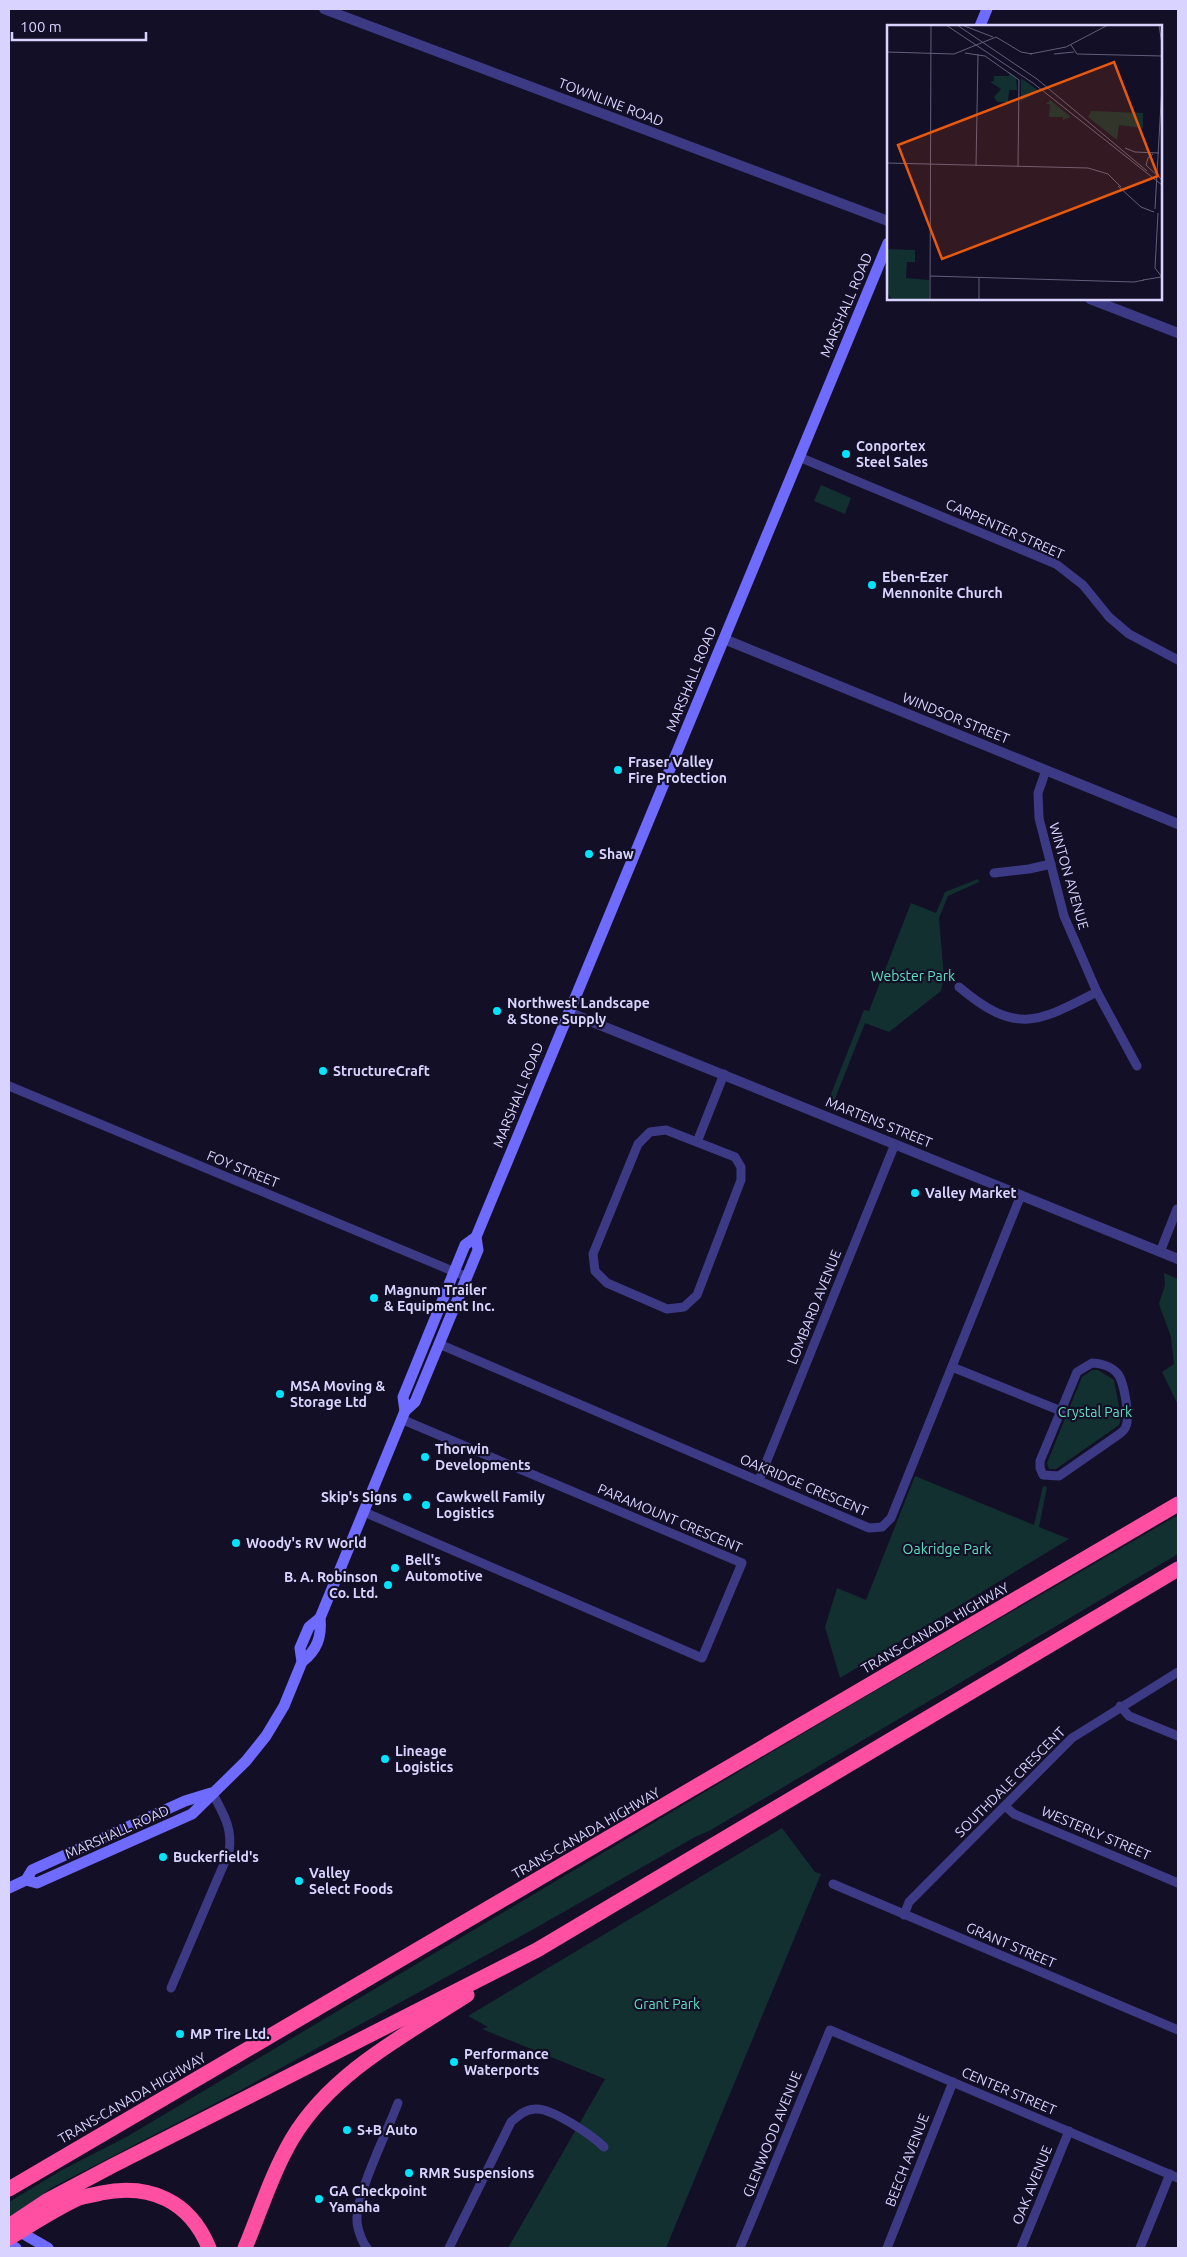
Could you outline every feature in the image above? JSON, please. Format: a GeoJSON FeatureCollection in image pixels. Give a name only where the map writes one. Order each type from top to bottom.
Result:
{"type":"FeatureCollection","features":[{"type":"Feature","properties":{"kind":"highway","name":"TRANS-CANADA HIGHWAY"},"geometry":{"type":"LineString","coordinates":[[9,2189],[1178,1504]]}},
{"type":"Feature","properties":{"kind":"highway"},"geometry":{"type":"LineString","coordinates":[[245,2248],[278,2166],[292,2138],[316,2105],[368,2059],[537,1950],[1178,1569]]}},
{"type":"Feature","properties":{"kind":"highway"},"geometry":{"type":"LineString","coordinates":[[9,2226],[48,2200],[112,2166],[537,1950]]}},
{"type":"Feature","properties":{"kind":"highway"},"geometry":{"type":"LineString","coordinates":[[9,2238],[80,2198],[112,2191],[135,2190],[156,2194],[172,2202],[189,2215],[202,2232],[209,2248]]}},
{"type":"Feature","properties":{"kind":"main road"},"geometry":{"type":"LineString","coordinates":[[980,25],[987,9]]}},
{"type":"Feature","properties":{"kind":"main road","name":"MARSHALL ROAD"},"geometry":{"type":"LineString","coordinates":[[26,1880],[37,1883],[192,1814],[212,1792],[246,1761],[266,1736],[284,1706],[302,1662],[313,1653],[322,1632],[320,1618],[403,1415],[415,1402],[467,1277],[478,1250],[476,1237],[887,245]]}},
{"type":"Feature","properties":{"kind":"main road","name":"MARSHALL ROAD"},"geometry":{"type":"LineString","coordinates":[[403,1415],[403,1397],[465,1245],[476,1237]]}},
{"type":"Feature","properties":{"kind":"main road","name":"MARSHALL ROAD"},"geometry":{"type":"LineString","coordinates":[[9,1888],[26,1880],[32,1870],[161,1814],[186,1801],[212,1792]]}},
{"type":"Feature","properties":{"kind":"main road"},"geometry":{"type":"LineString","coordinates":[[100,1856],[99,1848],[128,1836],[161,1814]]}},
{"type":"Feature","properties":{"kind":"main road"},"geometry":{"type":"LineString","coordinates":[[9,2226],[48,2248]]}},
{"type":"Feature","properties":{"kind":"main road"},"geometry":{"type":"LineString","coordinates":[[9,2244],[16,2248]]}},
{"type":"Feature","properties":{"kind":"street","name":"TOWNLINE ROAD"},"geometry":{"type":"LineString","coordinates":[[324,9],[887,220]]}},
{"type":"Feature","properties":{"kind":"street"},"geometry":{"type":"LineString","coordinates":[[1093,300],[1178,333]]}},
{"type":"Feature","properties":{"kind":"street","name":"CARPENTER STREET"},"geometry":{"type":"LineString","coordinates":[[799,457],[1056,564],[1083,585],[1109,617],[1129,634],[1178,660]]}},
{"type":"Feature","properties":{"kind":"street","name":"WINDSOR STREET"},"geometry":{"type":"LineString","coordinates":[[724,639],[1178,824]]}},
{"type":"Feature","properties":{"kind":"street","name":"WINTON AVENUE"},"geometry":{"type":"LineString","coordinates":[[1046,770],[1038,794],[1038,812],[1069,932],[1137,1066]]}},
{"type":"Feature","properties":{"kind":"street"},"geometry":{"type":"LineString","coordinates":[[994,873],[1029,869],[1051,864]]}},
{"type":"Feature","properties":{"kind":"street"},"geometry":{"type":"LineString","coordinates":[[959,988],[982,1006],[1013,1019],[1035,1019],[1055,1014],[1098,992]]}},
{"type":"Feature","properties":{"kind":"street","name":"MARTENS STREET"},"geometry":{"type":"LineString","coordinates":[[568,1012],[1178,1259]]}},
{"type":"Feature","properties":{"kind":"street"},"geometry":{"type":"LineString","coordinates":[[697,1142],[724,1074]]}},
{"type":"Feature","properties":{"kind":"street","name":"FOY STREET"},"geometry":{"type":"LineString","coordinates":[[9,1086],[467,1277]]}},
{"type":"Feature","properties":{"kind":"street"},"geometry":{"type":"LineString","coordinates":[[666,1130],[697,1142],[735,1157],[741,1167],[741,1180],[697,1295],[684,1307],[667,1308],[607,1284],[596,1271],[593,1254],[638,1144],[650,1132],[666,1130]]}},
{"type":"Feature","properties":{"kind":"street","name":"LOMBARD AVENUE"},"geometry":{"type":"LineString","coordinates":[[759,1480],[895,1144]]}},
{"type":"Feature","properties":{"kind":"street","name":"OAKRIDGE CRESCENT"},"geometry":{"type":"LineString","coordinates":[[439,1344],[869,1528],[882,1527],[891,1518],[1021,1195]]}},
{"type":"Feature","properties":{"kind":"street"},"geometry":{"type":"LineString","coordinates":[[1160,1252],[1177,1209]]}},
{"type":"Feature","properties":{"kind":"street"},"geometry":{"type":"LineString","coordinates":[[1100,1363],[1116,1371],[1121,1378],[1128,1417],[1126,1427],[1118,1435],[1059,1476],[1051,1477],[1043,1475],[1040,1461],[1061,1411],[1076,1372],[1084,1365],[1100,1363]]}},
{"type":"Feature","properties":{"kind":"street"},"geometry":{"type":"LineString","coordinates":[[952,1367],[1061,1411]]}},
{"type":"Feature","properties":{"kind":"street","name":"PARAMOUNT CRESCENT"},"geometry":{"type":"LineString","coordinates":[[364,1512],[702,1658],[742,1563],[403,1415]]}},
{"type":"Feature","properties":{"kind":"street","name":"SOUTHDALE CRESCENT"},"geometry":{"type":"LineString","coordinates":[[904,1915],[909,1902],[1072,1738],[1120,1706],[1178,1672]]}},
{"type":"Feature","properties":{"kind":"street"},"geometry":{"type":"LineString","coordinates":[[1120,1706],[1129,1716],[1178,1736]]}},
{"type":"Feature","properties":{"kind":"street"},"geometry":{"type":"LineString","coordinates":[[171,1988],[229,1852],[231,1837],[228,1824],[212,1792]]}},
{"type":"Feature","properties":{"kind":"street","name":"WESTERLY STREET"},"geometry":{"type":"LineString","coordinates":[[1005,1806],[1014,1814],[1178,1883]]}},
{"type":"Feature","properties":{"kind":"street","name":"GRANT STREET"},"geometry":{"type":"LineString","coordinates":[[833,1884],[1178,2030]]}},
{"type":"Feature","properties":{"kind":"street","name":"CENTER STREET"},"geometry":{"type":"LineString","coordinates":[[830,2030],[1174,2176]]}},
{"type":"Feature","properties":{"kind":"street","name":"GLENWOOD AVENUE"},"geometry":{"type":"LineString","coordinates":[[740,2248],[830,2030]]}},
{"type":"Feature","properties":{"kind":"street","name":"BEECH AVENUE"},"geometry":{"type":"LineString","coordinates":[[887,2248],[953,2082]]}},
{"type":"Feature","properties":{"kind":"street"},"geometry":{"type":"LineString","coordinates":[[367,2248],[356,2220],[360,2198],[398,2103]]}},
{"type":"Feature","properties":{"kind":"street"},"geometry":{"type":"LineString","coordinates":[[449,2248],[511,2122],[522,2112],[537,2108],[590,2133],[604,2147]]}},
{"type":"Feature","properties":{"kind":"street","name":"OAK AVENUE"},"geometry":{"type":"LineString","coordinates":[[1021,2248],[1069,2131]]}},
{"type":"Feature","properties":{"kind":"street"},"geometry":{"type":"LineString","coordinates":[[1140,2248],[1174,2176]]}},
{"type":"Feature","properties":{"kind":"green space"},"geometry":{"type":"Polygon","coordinates":[[[821,485],[851,498],[845,514],[814,501],[821,485]]]}},
{"type":"Feature","properties":{"kind":"green space","name":"Webster Park"},"geometry":{"type":"Polygon","coordinates":[[[978,879],[979,882],[948,896],[939,918],[944,977],[941,991],[889,1032],[865,1023],[831,1109],[826,1107],[864,1010],[869,1011],[911,903],[936,913],[945,892],[978,879]]]}},
{"type":"Feature","properties":{"kind":"green space"},"geometry":{"type":"Polygon","coordinates":[[[1164,1273],[1178,1279],[1178,1405],[1162,1372],[1174,1364],[1171,1337],[1159,1304],[1165,1285],[1164,1273]]]}},
{"type":"Feature","properties":{"kind":"green space","name":"Crystal Park"},"geometry":{"type":"Polygon","coordinates":[[[1092,1370],[1098,1370],[1114,1380],[1121,1418],[1119,1425],[1056,1469],[1049,1469],[1047,1463],[1082,1377],[1092,1370]]]}},
{"type":"Feature","properties":{"kind":"green space","name":"Oakridge Park"},"geometry":{"type":"Polygon","coordinates":[[[915,1476],[1034,1525],[1043,1486],[1047,1487],[1039,1527],[1069,1539],[840,1678],[825,1627],[837,1588],[866,1600],[915,1476]]]}},
{"type":"Feature","properties":{"kind":"green space"},"geometry":{"type":"Polygon","coordinates":[[[1178,1515],[1178,1554],[709,1831],[695,1837],[532,1930],[241,2090],[53,2187],[9,2218],[9,2202],[62,2170],[128,2136],[851,1705],[1178,1515]]]}},
{"type":"Feature","properties":{"kind":"green space","name":"Grant Park"},"geometry":{"type":"Polygon","coordinates":[[[782,1828],[815,1872],[821,1874],[666,2248],[508,2248],[605,2079],[482,2029],[488,2027],[468,2016],[782,1828]]]}},
{"type":"Feature","properties":{"kind":"place","name":"Conportex Steel Sales"},"geometry":{"type":"Point","coordinates":[846,454]}},
{"type":"Feature","properties":{"kind":"place","name":"Eben-Ezer Mennonite Church"},"geometry":{"type":"Point","coordinates":[872,585]}},
{"type":"Feature","properties":{"kind":"place","name":"Fraser Valley Fire Protection"},"geometry":{"type":"Point","coordinates":[618,770]}},
{"type":"Feature","properties":{"kind":"place","name":"Shaw"},"geometry":{"type":"Point","coordinates":[589,854]}},
{"type":"Feature","properties":{"kind":"place","name":"Northwest Landscape & Stone Supply"},"geometry":{"type":"Point","coordinates":[497,1011]}},
{"type":"Feature","properties":{"kind":"place","name":"StructureCraft"},"geometry":{"type":"Point","coordinates":[323,1071]}},
{"type":"Feature","properties":{"kind":"place","name":"Valley Market"},"geometry":{"type":"Point","coordinates":[915,1193]}},
{"type":"Feature","properties":{"kind":"place","name":"Magnum Trailer & Equipment Inc."},"geometry":{"type":"Point","coordinates":[374,1298]}},
{"type":"Feature","properties":{"kind":"place","name":"MSA Moving & Storage Ltd"},"geometry":{"type":"Point","coordinates":[280,1394]}},
{"type":"Feature","properties":{"kind":"place","name":"Thorwin Developments"},"geometry":{"type":"Point","coordinates":[425,1457]}},
{"type":"Feature","properties":{"kind":"place","name":"Skip's Signs"},"geometry":{"type":"Point","coordinates":[407,1497]}},
{"type":"Feature","properties":{"kind":"place","name":"Cawkwell Family Logistics"},"geometry":{"type":"Point","coordinates":[426,1505]}},
{"type":"Feature","properties":{"kind":"place","name":"Woody's RV World"},"geometry":{"type":"Point","coordinates":[236,1543]}},
{"type":"Feature","properties":{"kind":"place","name":"Bell's Automotive"},"geometry":{"type":"Point","coordinates":[395,1568]}},
{"type":"Feature","properties":{"kind":"place","name":"B. A. Robinson Co. Ltd."},"geometry":{"type":"Point","coordinates":[388,1585]}},
{"type":"Feature","properties":{"kind":"place","name":"Lineage Logistics"},"geometry":{"type":"Point","coordinates":[385,1759]}},
{"type":"Feature","properties":{"kind":"place","name":"Buckerfield's"},"geometry":{"type":"Point","coordinates":[163,1857]}},
{"type":"Feature","properties":{"kind":"place","name":"Valley Select Foods"},"geometry":{"type":"Point","coordinates":[299,1881]}},
{"type":"Feature","properties":{"kind":"place","name":"MP Tire Ltd."},"geometry":{"type":"Point","coordinates":[180,2034]}},
{"type":"Feature","properties":{"kind":"place","name":"Performance Waterports"},"geometry":{"type":"Point","coordinates":[454,2062]}},
{"type":"Feature","properties":{"kind":"place","name":"S+B Auto"},"geometry":{"type":"Point","coordinates":[347,2130]}},
{"type":"Feature","properties":{"kind":"place","name":"RMR Suspensions"},"geometry":{"type":"Point","coordinates":[409,2173]}},
{"type":"Feature","properties":{"kind":"place","name":"GA Checkpoint Yamaha"},"geometry":{"type":"Point","coordinates":[319,2199]}}]}
